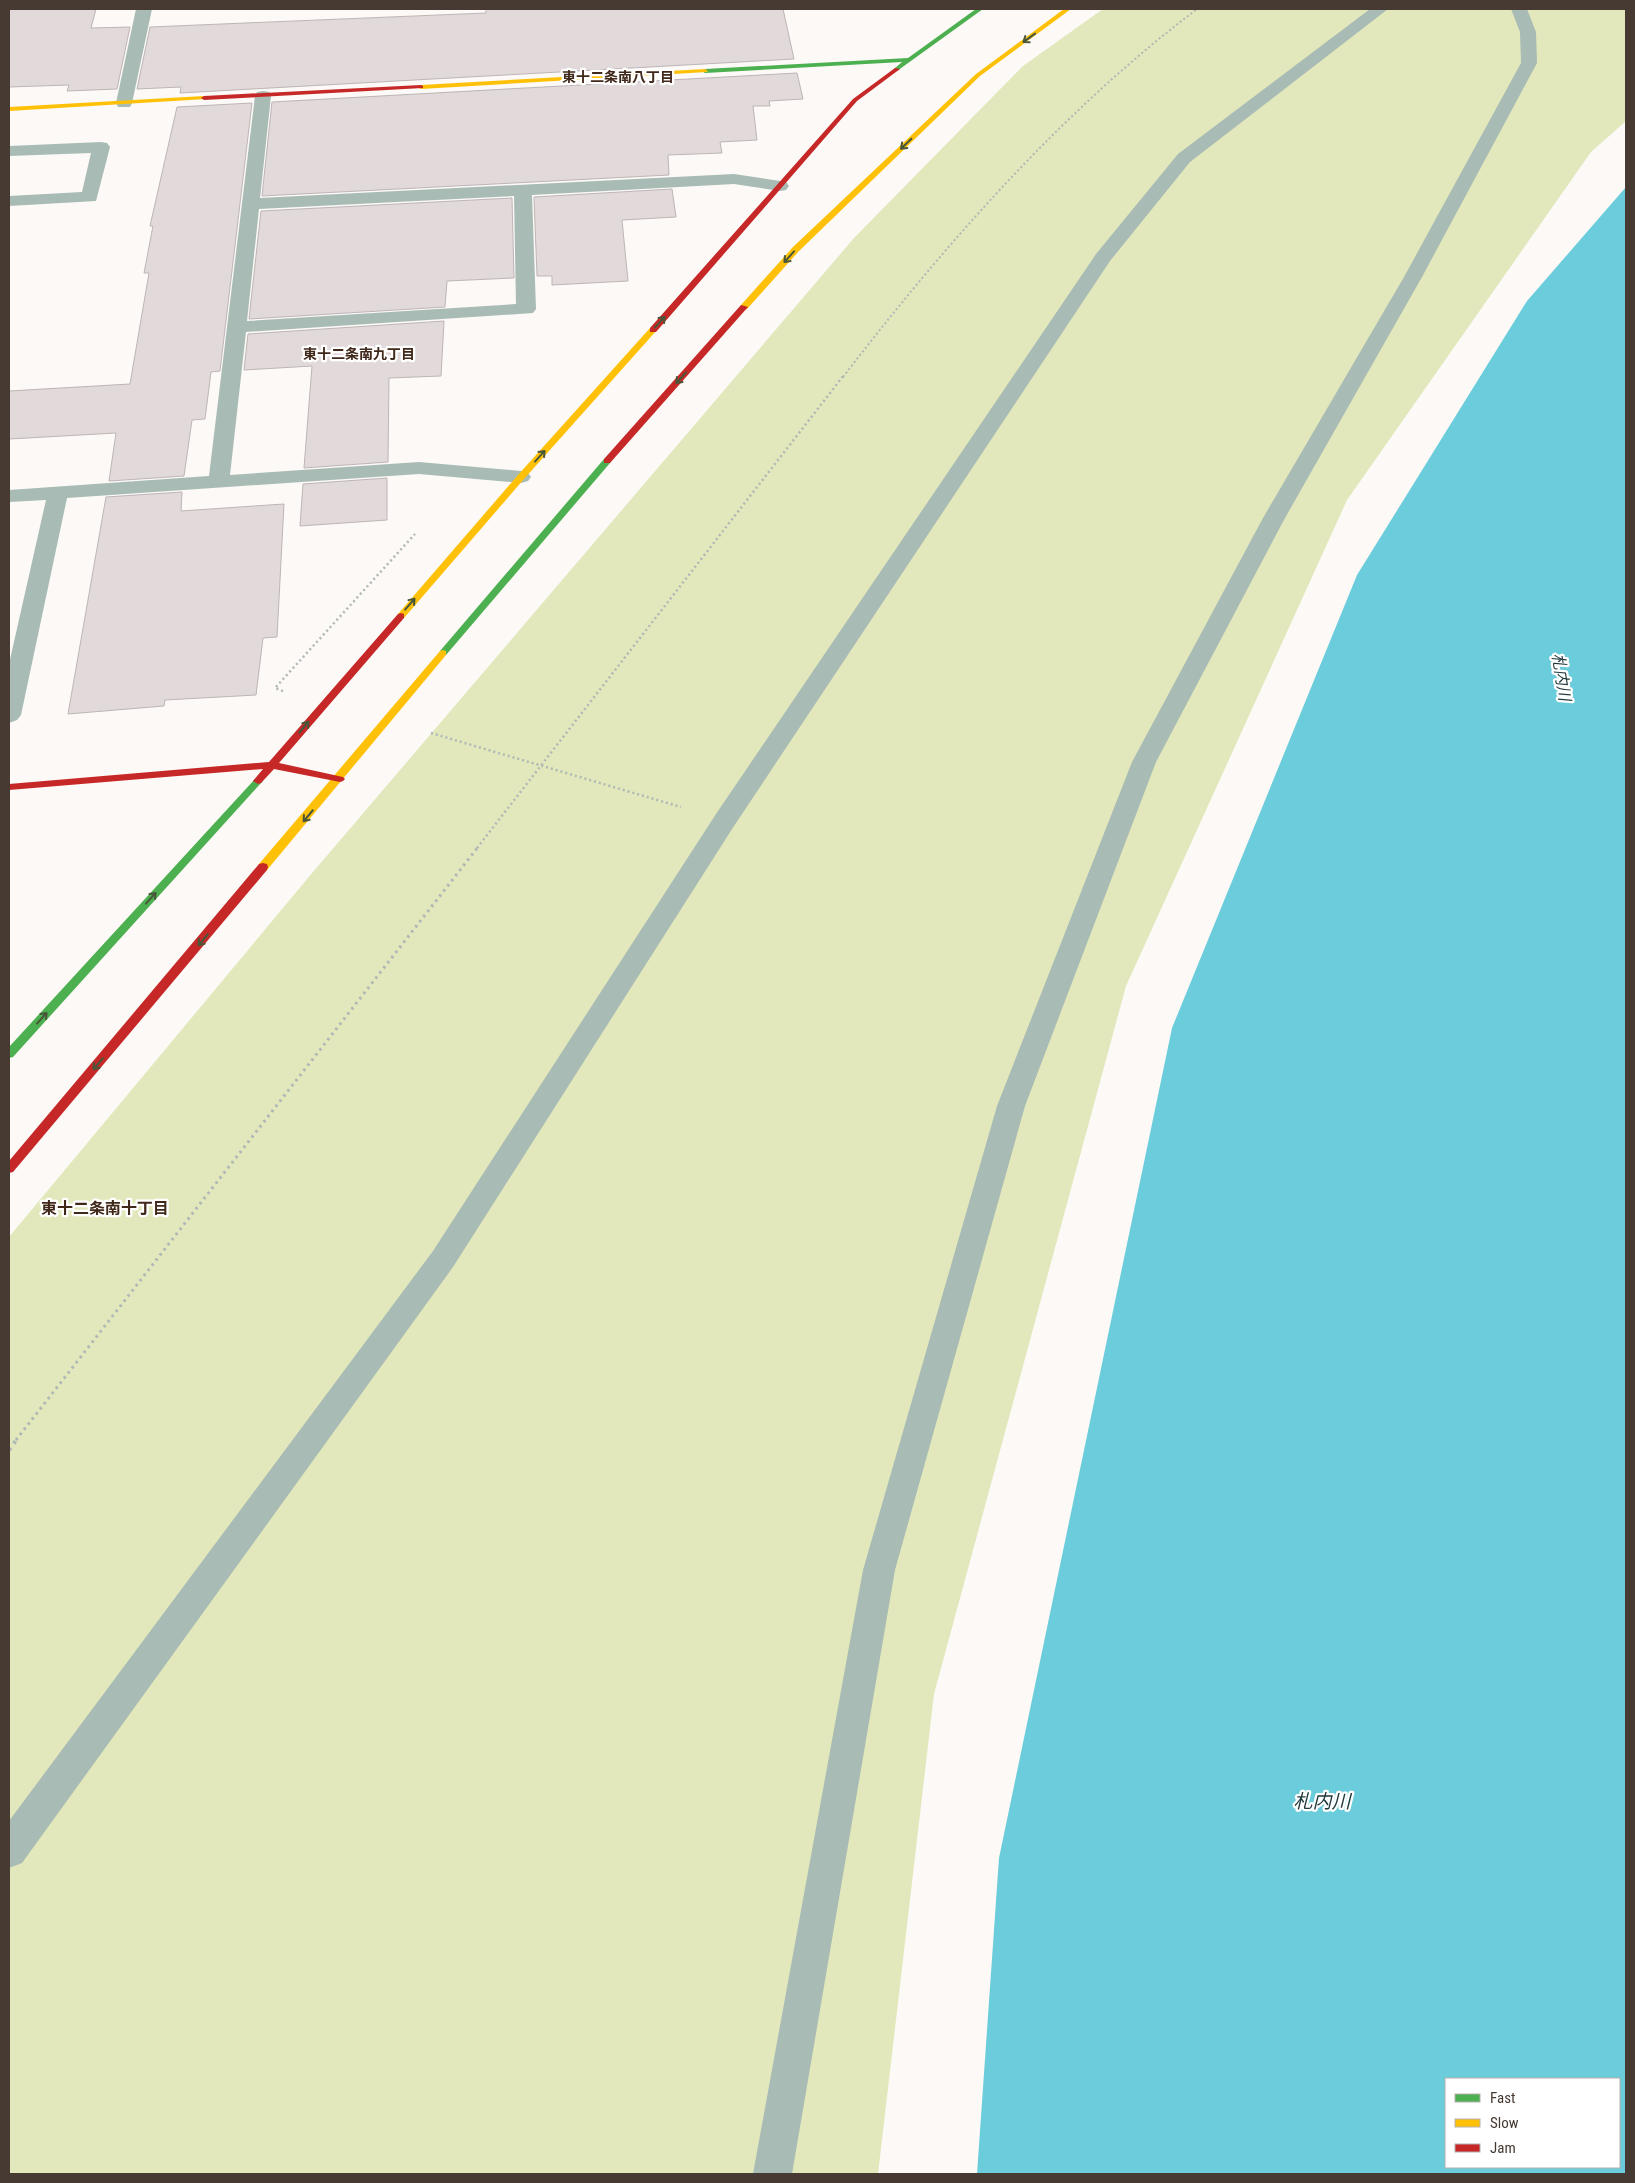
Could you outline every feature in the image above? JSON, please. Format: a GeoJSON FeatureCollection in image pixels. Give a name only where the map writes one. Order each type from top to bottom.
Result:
{"type":"FeatureCollection","features":[{"type":"Feature","properties":{"kind":"street"},"geometry":{"type":"LineString","coordinates":[[124,103],[144,9]]}},
{"type":"Feature","properties":{"kind":"street"},"geometry":{"type":"LineString","coordinates":[[9,1054],[273,765],[521,477],[855,100],[980,9]]}},
{"type":"Feature","properties":{"kind":"street"},"geometry":{"type":"LineString","coordinates":[[9,1169],[340,779],[586,484],[796,249],[978,74],[1068,9]]}},
{"type":"Feature","properties":{"kind":"street"},"geometry":{"type":"LineString","coordinates":[[9,1850],[443,1259],[725,820],[1103,258],[1184,158],[1380,9]]}},
{"type":"Feature","properties":{"kind":"street"},"geometry":{"type":"LineString","coordinates":[[772,2174],[879,1570],[1011,1106],[1144,762],[1274,518],[1418,268],[1529,63],[1528,32],[1520,9]]}},
{"type":"Feature","properties":{"kind":"street"},"geometry":{"type":"LineString","coordinates":[[9,109],[908,60]]}},
{"type":"Feature","properties":{"kind":"street"},"geometry":{"type":"LineString","coordinates":[[219,482],[263,96]]}},
{"type":"Feature","properties":{"kind":"street"},"geometry":{"type":"LineString","coordinates":[[9,151],[101,147],[90,197],[9,201]]}},
{"type":"Feature","properties":{"kind":"street"},"geometry":{"type":"LineString","coordinates":[[250,204],[734,179],[780,186]]}},
{"type":"Feature","properties":{"kind":"street"},"geometry":{"type":"LineString","coordinates":[[236,327],[526,309],[523,190]]}},
{"type":"Feature","properties":{"kind":"street"},"geometry":{"type":"LineString","coordinates":[[9,496],[419,468],[521,477]]}},
{"type":"Feature","properties":{"kind":"street"},"geometry":{"type":"LineString","coordinates":[[9,715],[58,493]]}},
{"type":"Feature","properties":{"kind":"street"},"geometry":{"type":"LineString","coordinates":[[9,787],[273,765],[340,779]]}},
{"type":"Feature","properties":{"kind":"path"},"geometry":{"type":"LineString","coordinates":[[9,1450],[905,297],[1054,132],[1148,46],[1198,9]]}},
{"type":"Feature","properties":{"kind":"green space"},"geometry":{"type":"Polygon","coordinates":[[[1103,9],[1626,9],[1626,121],[1591,152],[1347,500],[1126,986],[934,1694],[878,2174],[9,2174],[9,1237],[313,872],[854,238],[1023,66],[1103,9]]]}},
{"type":"Feature","properties":{"kind":"water","name":"札内川"},"geometry":{"type":"Polygon","coordinates":[[[1626,187],[1626,2174],[977,2174],[999,1858],[1172,1028],[1357,575],[1527,301],[1626,187]]]}},
{"type":"Feature","properties":{"kind":"building"},"geometry":{"type":"Polygon","coordinates":[[[9,9],[96,9],[91,28],[130,27],[117,89],[67,91],[69,85],[9,87],[9,9]]]}},
{"type":"Feature","properties":{"kind":"building"},"geometry":{"type":"Polygon","coordinates":[[[486,9],[783,9],[794,59],[180,93],[181,87],[137,89],[150,27],[486,13],[486,9]]]}},
{"type":"Feature","properties":{"kind":"building"},"geometry":{"type":"Polygon","coordinates":[[[797,73],[803,99],[769,101],[770,106],[753,106],[757,140],[720,142],[722,153],[668,155],[669,175],[262,196],[272,102],[797,73]]]}},
{"type":"Feature","properties":{"kind":"building"},"geometry":{"type":"Polygon","coordinates":[[[252,103],[220,371],[211,372],[205,419],[192,420],[184,476],[109,481],[116,433],[9,439],[9,391],[130,384],[149,273],[144,273],[153,226],[150,226],[177,107],[252,103]]]}},
{"type":"Feature","properties":{"kind":"building"},"geometry":{"type":"Polygon","coordinates":[[[672,189],[676,217],[622,220],[628,281],[552,285],[552,276],[537,276],[534,197],[672,189]]]}},
{"type":"Feature","properties":{"kind":"building"},"geometry":{"type":"Polygon","coordinates":[[[512,198],[514,278],[447,281],[445,307],[249,319],[261,211],[512,198]]]}},
{"type":"Feature","properties":{"kind":"building"},"geometry":{"type":"Polygon","coordinates":[[[444,321],[441,376],[389,378],[388,462],[304,468],[312,366],[244,370],[248,334],[444,321]]]}},
{"type":"Feature","properties":{"kind":"building"},"geometry":{"type":"Polygon","coordinates":[[[387,478],[387,520],[300,526],[303,484],[387,478]]]}},
{"type":"Feature","properties":{"kind":"building"},"geometry":{"type":"Polygon","coordinates":[[[182,492],[181,511],[284,504],[277,637],[263,638],[256,695],[165,700],[164,706],[68,714],[106,497],[182,492]]]}},
{"type":"Feature","properties":{"kind":"traffic: fast"},"geometry":{"type":"LineString","coordinates":[[897,69],[980,9]]}},
{"type":"Feature","properties":{"kind":"traffic: fast"},"geometry":{"type":"LineString","coordinates":[[705,71],[908,60]]}},
{"type":"Feature","properties":{"kind":"traffic: fast"},"geometry":{"type":"LineString","coordinates":[[443,653],[607,461]]}},
{"type":"Feature","properties":{"kind":"traffic: fast"},"geometry":{"type":"LineString","coordinates":[[9,1054],[258,781]]}},
{"type":"Feature","properties":{"kind":"traffic: slow"},"geometry":{"type":"LineString","coordinates":[[744,307],[796,249],[978,75],[1068,9]]}},
{"type":"Feature","properties":{"kind":"traffic: slow"},"geometry":{"type":"LineString","coordinates":[[421,87],[705,71]]}},
{"type":"Feature","properties":{"kind":"traffic: slow"},"geometry":{"type":"LineString","coordinates":[[9,109],[204,98]]}},
{"type":"Feature","properties":{"kind":"traffic: slow"},"geometry":{"type":"LineString","coordinates":[[401,616],[521,477],[653,330]]}},
{"type":"Feature","properties":{"kind":"traffic: slow"},"geometry":{"type":"LineString","coordinates":[[263,867],[443,653]]}},
{"type":"Feature","properties":{"kind":"traffic: jam"},"geometry":{"type":"LineString","coordinates":[[653,330],[855,100],[897,69]]}},
{"type":"Feature","properties":{"kind":"traffic: jam"},"geometry":{"type":"LineString","coordinates":[[204,98],[421,87]]}},
{"type":"Feature","properties":{"kind":"traffic: jam"},"geometry":{"type":"LineString","coordinates":[[607,461],[744,307]]}},
{"type":"Feature","properties":{"kind":"traffic: jam"},"geometry":{"type":"LineString","coordinates":[[258,781],[401,616]]}},
{"type":"Feature","properties":{"kind":"traffic: jam"},"geometry":{"type":"LineString","coordinates":[[9,787],[273,765],[340,779]]}},
{"type":"Feature","properties":{"kind":"traffic: jam"},"geometry":{"type":"LineString","coordinates":[[9,1169],[263,867]]}},
{"type":"Feature","properties":{"kind":"district","name":"東十二条南八丁目"},"geometry":{"type":"Point","coordinates":[618,77]}},
{"type":"Feature","properties":{"kind":"district","name":"東十二条南九丁目"},"geometry":{"type":"Point","coordinates":[359,354]}},
{"type":"Feature","properties":{"kind":"district","name":"東十二条南十丁目"},"geometry":{"type":"Point","coordinates":[105,1208]}}]}
